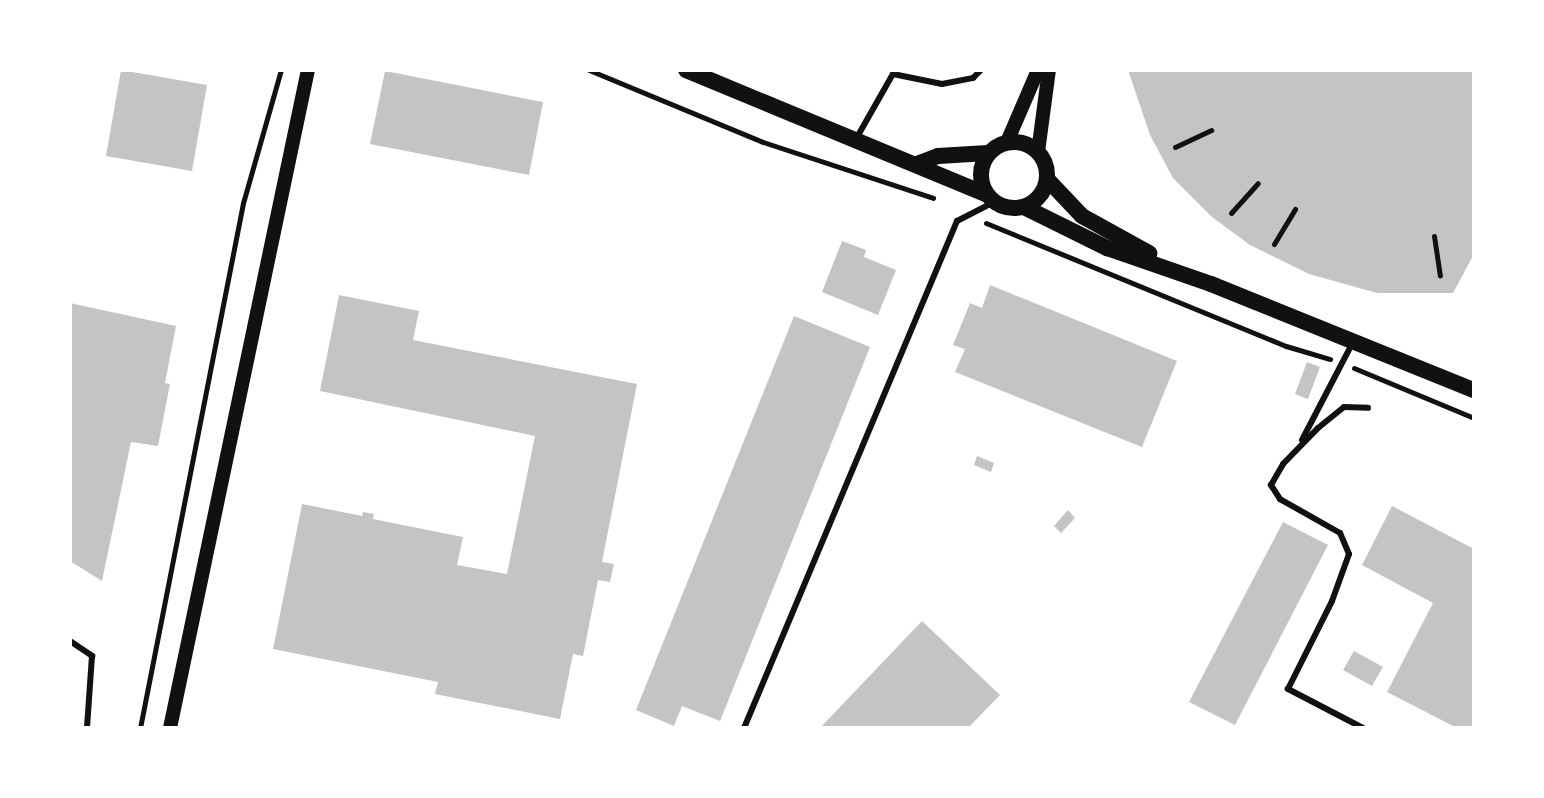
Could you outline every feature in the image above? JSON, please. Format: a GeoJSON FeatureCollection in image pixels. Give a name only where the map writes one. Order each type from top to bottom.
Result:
{"type":"FeatureCollection","features":[{"type":"Feature","properties":{"kind":"main road"},"geometry":{"type":"LineString","coordinates":[[686,70],[917,164],[1014,208],[1024,207],[1039,196],[1047,179],[1047,169],[1038,152],[1029,145],[1007,142],[988,153],[938,156],[917,164]]}},
{"type":"Feature","properties":{"kind":"main road"},"geometry":{"type":"LineString","coordinates":[[988,153],[980,173],[990,198]]}},
{"type":"Feature","properties":{"kind":"main road"},"geometry":{"type":"LineString","coordinates":[[1047,179],[1082,216],[1211,284]]}},
{"type":"Feature","properties":{"kind":"main road"},"geometry":{"type":"LineString","coordinates":[[1024,207],[1107,248],[1211,284],[1474,390]]}},
{"type":"Feature","properties":{"kind":"street"},"geometry":{"type":"LineString","coordinates":[[170,728],[308,70]]}},
{"type":"Feature","properties":{"kind":"street"},"geometry":{"type":"LineString","coordinates":[[1007,142],[1038,70]]}},
{"type":"Feature","properties":{"kind":"street"},"geometry":{"type":"LineString","coordinates":[[1038,152],[1049,70]]}},
{"type":"Feature","properties":{"kind":"lane"},"geometry":{"type":"LineString","coordinates":[[856,139],[893,74],[942,84],[973,78],[981,70]]}},
{"type":"Feature","properties":{"kind":"lane"},"geometry":{"type":"LineString","coordinates":[[744,728],[957,221],[978,210],[990,198]]}},
{"type":"Feature","properties":{"kind":"lane"},"geometry":{"type":"LineString","coordinates":[[1298,448],[1354,341]]}},
{"type":"Feature","properties":{"kind":"lane"},"geometry":{"type":"LineString","coordinates":[[1363,728],[1288,689],[1332,601],[1349,554],[1340,533],[1280,499],[1271,485],[1283,464],[1344,407],[1368,408]]}},
{"type":"Feature","properties":{"kind":"lane"},"geometry":{"type":"LineString","coordinates":[[70,641],[92,656],[87,728]]}},
{"type":"Feature","properties":{"kind":"path"},"geometry":{"type":"LineString","coordinates":[[140,728],[243,203],[281,70]]}},
{"type":"Feature","properties":{"kind":"path"},"geometry":{"type":"LineString","coordinates":[[589,70],[763,142],[941,200]]}},
{"type":"Feature","properties":{"kind":"path"},"geometry":{"type":"LineString","coordinates":[[1175,147],[1211,130]]}},
{"type":"Feature","properties":{"kind":"path"},"geometry":{"type":"LineString","coordinates":[[1231,213],[1258,183]]}},
{"type":"Feature","properties":{"kind":"path"},"geometry":{"type":"LineString","coordinates":[[1274,244],[1295,209]]}},
{"type":"Feature","properties":{"kind":"path"},"geometry":{"type":"LineString","coordinates":[[978,210],[984,222],[1037,246],[1286,346],[1342,363],[1474,418]]}},
{"type":"Feature","properties":{"kind":"path"},"geometry":{"type":"LineString","coordinates":[[1434,236],[1440,276]]}},
{"type":"Feature","properties":{"kind":"building"},"geometry":{"type":"Polygon","coordinates":[[[121,70],[207,85],[192,171],[106,156],[121,70]]]}},
{"type":"Feature","properties":{"kind":"building"},"geometry":{"type":"Polygon","coordinates":[[[1128,70],[1474,70],[1474,254],[1453,293],[1377,293],[1309,274],[1250,245],[1212,217],[1173,178],[1150,135],[1128,70]]]}},
{"type":"Feature","properties":{"kind":"building"},"geometry":{"type":"Polygon","coordinates":[[[385,71],[543,102],[529,175],[370,144],[385,71]]]}},
{"type":"Feature","properties":{"kind":"building"},"geometry":{"type":"Polygon","coordinates":[[[842,241],[866,250],[864,257],[896,270],[878,315],[822,292],[842,241]]]}},
{"type":"Feature","properties":{"kind":"building"},"geometry":{"type":"Polygon","coordinates":[[[990,285],[1177,361],[1142,447],[955,372],[965,349],[953,345],[970,303],[982,308],[990,285]]]}},
{"type":"Feature","properties":{"kind":"building"},"geometry":{"type":"Polygon","coordinates":[[[339,295],[419,311],[413,340],[637,384],[602,562],[614,564],[610,582],[598,580],[583,656],[573,654],[560,719],[435,694],[438,682],[273,649],[302,504],[362,516],[363,512],[374,514],[373,519],[463,537],[457,565],[507,574],[535,436],[320,391],[339,295]]]}},
{"type":"Feature","properties":{"kind":"building"},"geometry":{"type":"Polygon","coordinates":[[[70,303],[176,326],[165,383],[170,384],[158,446],[131,442],[102,581],[70,561],[70,303]]]}},
{"type":"Feature","properties":{"kind":"building"},"geometry":{"type":"Polygon","coordinates":[[[794,316],[870,347],[720,721],[682,706],[674,726],[636,710],[794,316]]]}},
{"type":"Feature","properties":{"kind":"building"},"geometry":{"type":"Polygon","coordinates":[[[1307,362],[1320,367],[1308,399],[1295,394],[1307,362]]]}},
{"type":"Feature","properties":{"kind":"building"},"geometry":{"type":"Polygon","coordinates":[[[977,456],[994,463],[991,472],[974,465],[977,456]]]}},
{"type":"Feature","properties":{"kind":"building"},"geometry":{"type":"Polygon","coordinates":[[[1392,506],[1474,549],[1474,728],[1457,728],[1387,692],[1433,603],[1362,565],[1392,506]]]}},
{"type":"Feature","properties":{"kind":"building"},"geometry":{"type":"Polygon","coordinates":[[[1068,510],[1075,518],[1061,533],[1054,526],[1068,510]]]}},
{"type":"Feature","properties":{"kind":"building"},"geometry":{"type":"Polygon","coordinates":[[[1283,522],[1328,545],[1235,725],[1189,702],[1283,522]]]}},
{"type":"Feature","properties":{"kind":"building"},"geometry":{"type":"Polygon","coordinates":[[[922,621],[1000,695],[968,728],[820,728],[922,621]]]}},
{"type":"Feature","properties":{"kind":"building"},"geometry":{"type":"Polygon","coordinates":[[[1354,651],[1383,667],[1372,686],[1343,670],[1354,651]]]}}]}
